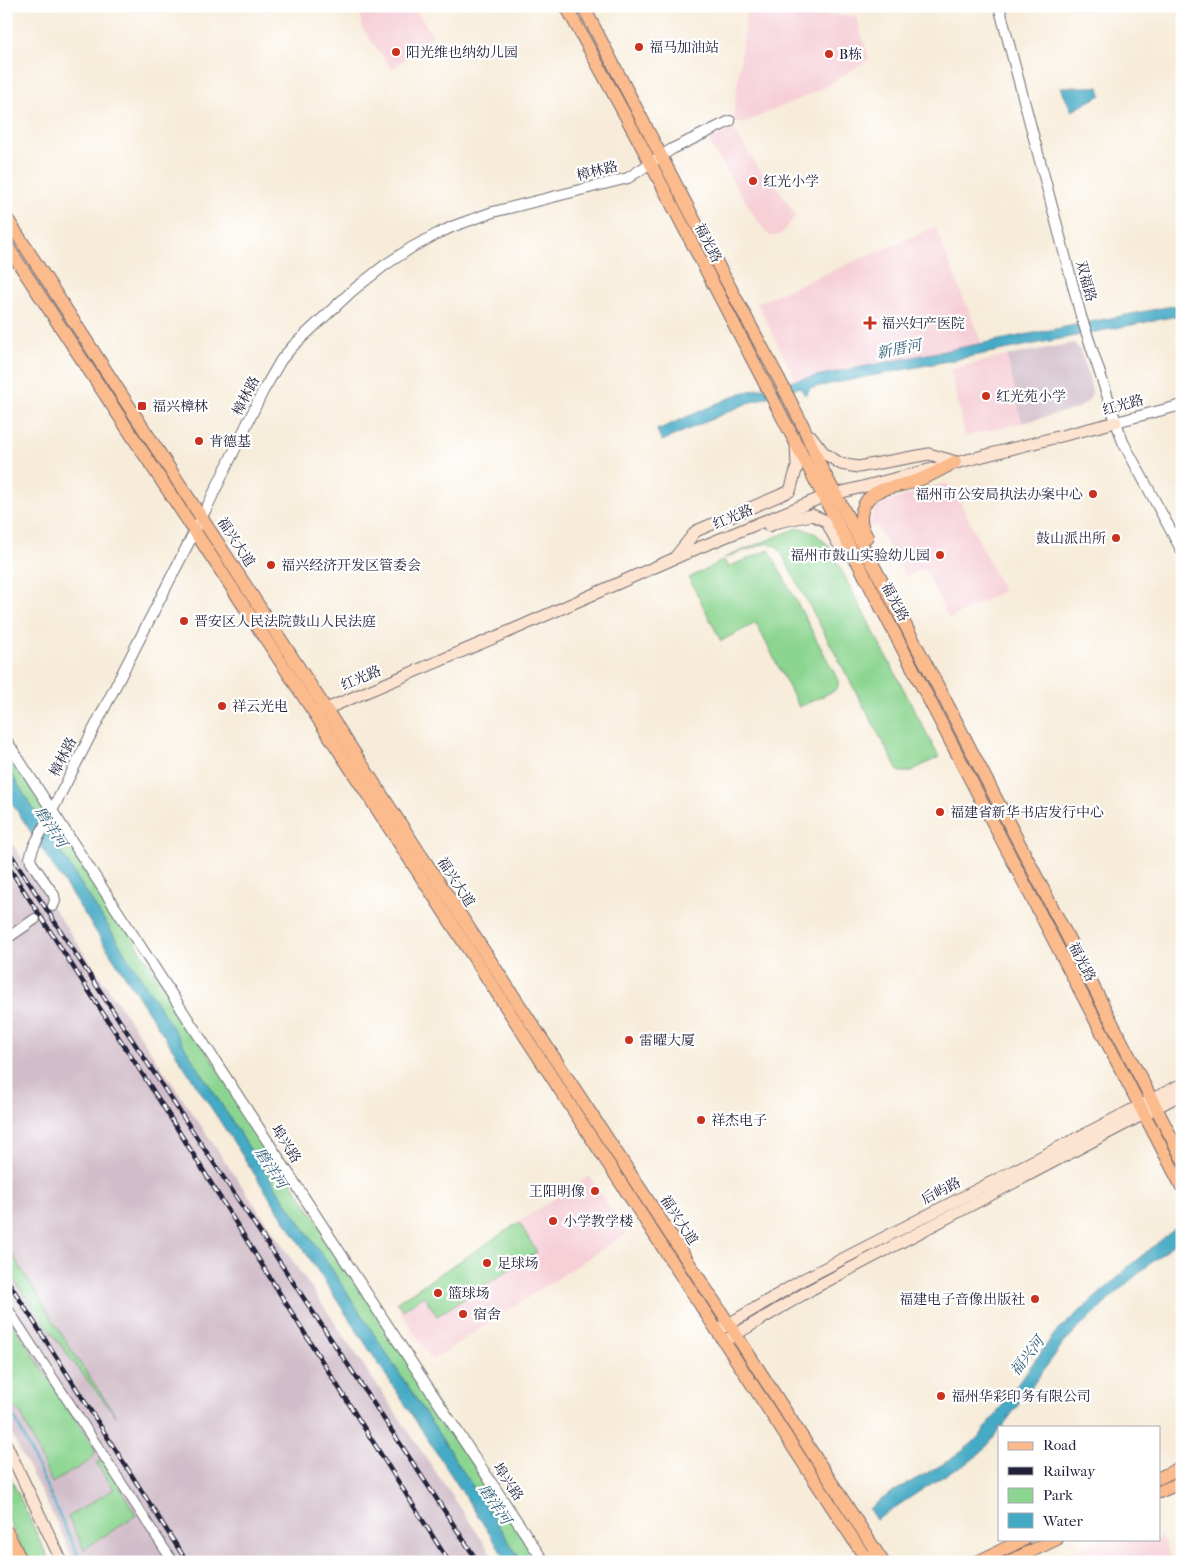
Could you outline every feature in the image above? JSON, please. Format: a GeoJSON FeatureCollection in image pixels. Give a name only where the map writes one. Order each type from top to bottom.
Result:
{"type":"FeatureCollection","features":[{"type":"Feature","properties":{"kind":"highway"},"geometry":{"type":"LineString","coordinates":[[6,1533],[20,1562]]}},
{"type":"Feature","properties":{"kind":"main road","name":"福光路"},"geometry":{"type":"LineString","coordinates":[[566,6],[651,164],[796,444],[888,593],[1182,1158]]}},
{"type":"Feature","properties":{"kind":"main road","name":"福光路"},"geometry":{"type":"LineString","coordinates":[[583,6],[803,426],[821,467],[829,495],[857,563],[1182,1186]]}},
{"type":"Feature","properties":{"kind":"main road"},"geometry":{"type":"LineString","coordinates":[[589,6],[599,36]]}},
{"type":"Feature","properties":{"kind":"main road","name":"福兴大道"},"geometry":{"type":"LineString","coordinates":[[6,217],[201,517],[321,712],[727,1332],[883,1562]]}},
{"type":"Feature","properties":{"kind":"main road","name":"福兴大道"},"geometry":{"type":"LineString","coordinates":[[6,244],[194,530],[321,712]]}},
{"type":"Feature","properties":{"kind":"main road","name":"红光路"},"geometry":{"type":"LineString","coordinates":[[321,712],[674,558],[829,495],[1116,422]]}},
{"type":"Feature","properties":{"kind":"main road"},"geometry":{"type":"LineString","coordinates":[[803,426],[824,452],[842,464],[858,467],[930,454],[955,462]]}},
{"type":"Feature","properties":{"kind":"main road"},"geometry":{"type":"LineString","coordinates":[[674,558],[696,531],[790,491],[797,467],[796,444]]}},
{"type":"Feature","properties":{"kind":"main road"},"geometry":{"type":"LineString","coordinates":[[888,593],[878,559],[861,526],[861,514],[866,500],[877,491],[923,479],[955,462]]}},
{"type":"Feature","properties":{"kind":"main road"},"geometry":{"type":"LineString","coordinates":[[698,548],[734,541],[778,522],[812,515],[826,521],[838,542],[857,563]]}},
{"type":"Feature","properties":{"kind":"main road","name":"后屿路"},"geometry":{"type":"LineString","coordinates":[[1154,1104],[1182,1084]]}},
{"type":"Feature","properties":{"kind":"main road","name":"后屿路"},"geometry":{"type":"LineString","coordinates":[[727,1332],[812,1289],[1142,1109],[1182,1094]]}},
{"type":"Feature","properties":{"kind":"main road","name":"福兴大道"},"geometry":{"type":"LineString","coordinates":[[727,1332],[868,1562]]}},
{"type":"Feature","properties":{"kind":"main road"},"geometry":{"type":"LineString","coordinates":[[6,1444],[62,1562]]}},
{"type":"Feature","properties":{"kind":"main road"},"geometry":{"type":"LineString","coordinates":[[1160,1478],[1182,1468]]}},
{"type":"Feature","properties":{"kind":"main road"},"geometry":{"type":"LineString","coordinates":[[1160,1492],[1182,1482]]}},
{"type":"Feature","properties":{"kind":"main road"},"geometry":{"type":"LineString","coordinates":[[977,1562],[1023,1540]]}},
{"type":"Feature","properties":{"kind":"main road"},"geometry":{"type":"LineString","coordinates":[[1008,1562],[1055,1540]]}},
{"type":"Feature","properties":{"kind":"street","name":"双福路"},"geometry":{"type":"LineString","coordinates":[[1000,6],[1081,316],[1116,422],[1123,442],[1182,551]]}},
{"type":"Feature","properties":{"kind":"street","name":"樟林路"},"geometry":{"type":"LineString","coordinates":[[53,906],[54,895],[31,862],[30,858],[33,848],[262,393],[281,360],[323,317],[378,271],[411,248],[454,226],[518,205],[628,178],[672,149],[730,120]]}},
{"type":"Feature","properties":{"kind":"street","name":"红光路"},"geometry":{"type":"LineString","coordinates":[[1116,422],[1182,405]]}},
{"type":"Feature","properties":{"kind":"street","name":"埠兴路"},"geometry":{"type":"LineString","coordinates":[[6,740],[544,1562]]}},
{"type":"Feature","properties":{"kind":"street"},"geometry":{"type":"LineString","coordinates":[[6,939],[35,919]]}},
{"type":"Feature","properties":{"kind":"street"},"geometry":{"type":"LineString","coordinates":[[6,1306],[173,1562]]}},
{"type":"Feature","properties":{"kind":"shaded area","name":"阳光维也纳幼儿园"},"geometry":{"type":"Polygon","coordinates":[[[360,6],[413,6],[433,36],[392,69],[362,28],[360,6]]]}},
{"type":"Feature","properties":{"kind":"shaded area"},"geometry":{"type":"Polygon","coordinates":[[[746,12],[856,16],[869,59],[824,88],[742,124],[733,120],[746,12]]]}},
{"type":"Feature","properties":{"kind":"shaded area","name":"红光小学"},"geometry":{"type":"Polygon","coordinates":[[[733,128],[761,172],[771,178],[796,216],[782,233],[776,236],[770,236],[761,226],[708,141],[733,128]]]}},
{"type":"Feature","properties":{"kind":"shaded area","name":"福兴妇产医院"},"geometry":{"type":"Polygon","coordinates":[[[935,227],[982,344],[796,380],[757,303],[935,227]]]}},
{"type":"Feature","properties":{"kind":"shaded area"},"geometry":{"type":"Polygon","coordinates":[[[1074,343],[1080,350],[1088,373],[1092,392],[1089,400],[1079,408],[1022,423],[1007,356],[1074,343]]]}},
{"type":"Feature","properties":{"kind":"shaded area","name":"红光苑小学"},"geometry":{"type":"Polygon","coordinates":[[[1007,356],[1022,423],[965,436],[950,369],[1007,356]]]}},
{"type":"Feature","properties":{"kind":"shaded area","name":"福州市鼓山实验幼儿园"},"geometry":{"type":"Polygon","coordinates":[[[944,483],[954,489],[1003,591],[949,619],[924,568],[906,577],[877,526],[870,528],[868,525],[872,514],[880,504],[944,483]]]}},
{"type":"Feature","properties":{"kind":"shaded area"},"geometry":{"type":"Polygon","coordinates":[[[6,834],[56,912],[497,1562],[74,1562],[57,1523],[6,1424],[6,834]]]}},
{"type":"Feature","properties":{"kind":"shaded area"},"geometry":{"type":"Polygon","coordinates":[[[589,1176],[627,1233],[432,1360],[395,1303],[589,1176]]]}},
{"type":"Feature","properties":{"kind":"shaded area"},"geometry":{"type":"Polygon","coordinates":[[[1160,1533],[1173,1562],[1051,1562],[1097,1540],[1160,1540],[1160,1533]]]}},
{"type":"Feature","properties":{"kind":"green space"},"geometry":{"type":"Polygon","coordinates":[[[801,528],[816,534],[828,545],[939,757],[909,772],[899,772],[778,547],[767,543],[724,558],[801,528]]]}},
{"type":"Feature","properties":{"kind":"green space"},"geometry":{"type":"Polygon","coordinates":[[[769,550],[838,680],[838,686],[834,691],[799,707],[756,623],[721,641],[689,578],[724,560],[728,567],[769,550]]]}},
{"type":"Feature","properties":{"kind":"green space"},"geometry":{"type":"Polygon","coordinates":[[[6,744],[540,1562],[522,1562],[331,1268],[251,1151],[6,766],[6,744]]]}},
{"type":"Feature","properties":{"kind":"green space"},"geometry":{"type":"Polygon","coordinates":[[[518,1223],[537,1252],[437,1316],[424,1296],[403,1310],[397,1302],[518,1223]]]}},
{"type":"Feature","properties":{"kind":"green space"},"geometry":{"type":"Polygon","coordinates":[[[6,1244],[75,1356],[117,1417],[70,1358],[6,1269],[6,1244]]]}},
{"type":"Feature","properties":{"kind":"green space"},"geometry":{"type":"Polygon","coordinates":[[[6,1314],[93,1445],[95,1452],[88,1462],[52,1483],[21,1413],[6,1403],[6,1314]]]}},
{"type":"Feature","properties":{"kind":"green space"},"geometry":{"type":"Polygon","coordinates":[[[104,1460],[136,1515],[84,1549],[68,1517],[114,1489],[96,1463],[104,1460]]]}},
{"type":"Feature","properties":{"kind":"green space"},"geometry":{"type":"Polygon","coordinates":[[[6,1468],[50,1562],[28,1562],[6,1514],[6,1468]]]}},
{"type":"Feature","properties":{"kind":"water"},"geometry":{"type":"Polygon","coordinates":[[[1060,87],[1099,87],[1101,95],[1072,111],[1060,87]]]}},
{"type":"Feature","properties":{"kind":"water"},"geometry":{"type":"Polygon","coordinates":[[[1182,304],[1182,315],[810,388],[807,394],[804,394],[800,387],[748,403],[662,441],[657,430],[741,393],[796,380],[1182,304]]]}},
{"type":"Feature","properties":{"kind":"water"},"geometry":{"type":"Polygon","coordinates":[[[6,766],[251,1151],[331,1268],[522,1562],[508,1562],[6,794],[6,766]]]}},
{"type":"Feature","properties":{"kind":"water"},"geometry":{"type":"Polygon","coordinates":[[[1182,1223],[1182,1237],[1126,1284],[1065,1341],[1003,1426],[998,1426],[995,1436],[982,1451],[966,1464],[933,1482],[876,1520],[869,1509],[882,1499],[956,1456],[982,1433],[1055,1333],[1122,1274],[1123,1271],[1182,1223]]]}},
{"type":"Feature","properties":{"kind":"waterway"},"geometry":{"type":"LineString","coordinates":[[11,1412],[81,1562]]}},
{"type":"Feature","properties":{"kind":"tunnel"},"geometry":{"type":"LineString","coordinates":[[35,919],[53,906]]}},
{"type":"Feature","properties":{"kind":"railway"},"geometry":{"type":"LineString","coordinates":[[6,847],[478,1562]]}},
{"type":"Feature","properties":{"kind":"railway"},"geometry":{"type":"LineString","coordinates":[[6,863],[165,1109],[449,1562]]}},
{"type":"Feature","properties":{"kind":"railway"},"geometry":{"type":"LineString","coordinates":[[6,1278],[187,1562]]}},
{"type":"Feature","properties":{"kind":"place","name":"福马加油站"},"geometry":{"type":"Point","coordinates":[639,47]}},
{"type":"Feature","properties":{"kind":"place","name":"阳光维也纳幼儿园"},"geometry":{"type":"Point","coordinates":[396,52]}},
{"type":"Feature","properties":{"kind":"place","name":"B栋"},"geometry":{"type":"Point","coordinates":[829,54]}},
{"type":"Feature","properties":{"kind":"place","name":"红光小学"},"geometry":{"type":"Point","coordinates":[753,181]}},
{"type":"Feature","properties":{"kind":"place","name":"福兴妇产医院"},"geometry":{"type":"Point","coordinates":[870,323]}},
{"type":"Feature","properties":{"kind":"place","name":"红光苑小学"},"geometry":{"type":"Point","coordinates":[986,396]}},
{"type":"Feature","properties":{"kind":"place","name":"福兴樟林"},"geometry":{"type":"Point","coordinates":[142,406]}},
{"type":"Feature","properties":{"kind":"place","name":"肯德基"},"geometry":{"type":"Point","coordinates":[199,441]}},
{"type":"Feature","properties":{"kind":"place","name":"福州市公安局执法办案中心"},"geometry":{"type":"Point","coordinates":[1093,494]}},
{"type":"Feature","properties":{"kind":"place","name":"鼓山派出所"},"geometry":{"type":"Point","coordinates":[1116,538]}},
{"type":"Feature","properties":{"kind":"place","name":"福州市鼓山实验幼儿园"},"geometry":{"type":"Point","coordinates":[940,555]}},
{"type":"Feature","properties":{"kind":"place","name":"福兴经济开发区管委会"},"geometry":{"type":"Point","coordinates":[271,565]}},
{"type":"Feature","properties":{"kind":"place","name":"晋安区人民法院鼓山人民法庭"},"geometry":{"type":"Point","coordinates":[184,621]}},
{"type":"Feature","properties":{"kind":"place","name":"祥云光电"},"geometry":{"type":"Point","coordinates":[222,706]}},
{"type":"Feature","properties":{"kind":"place","name":"福建省新华书店发行中心"},"geometry":{"type":"Point","coordinates":[940,812]}},
{"type":"Feature","properties":{"kind":"place","name":"雷曜大厦"},"geometry":{"type":"Point","coordinates":[629,1040]}},
{"type":"Feature","properties":{"kind":"place","name":"祥杰电子"},"geometry":{"type":"Point","coordinates":[701,1120]}},
{"type":"Feature","properties":{"kind":"place","name":"王阳明像"},"geometry":{"type":"Point","coordinates":[595,1191]}},
{"type":"Feature","properties":{"kind":"place","name":"小学教学楼"},"geometry":{"type":"Point","coordinates":[553,1221]}},
{"type":"Feature","properties":{"kind":"place","name":"足球场"},"geometry":{"type":"Point","coordinates":[487,1263]}},
{"type":"Feature","properties":{"kind":"place","name":"篮球场"},"geometry":{"type":"Point","coordinates":[438,1293]}},
{"type":"Feature","properties":{"kind":"place","name":"福建电子音像出版社"},"geometry":{"type":"Point","coordinates":[1035,1299]}},
{"type":"Feature","properties":{"kind":"place","name":"宿舍"},"geometry":{"type":"Point","coordinates":[463,1314]}},
{"type":"Feature","properties":{"kind":"place","name":"福州华彩印务有限公司"},"geometry":{"type":"Point","coordinates":[941,1396]}},
{"type":"Feature","properties":{"kind":"water label","name":"新厝河"},"geometry":{"type":"Point","coordinates":[899,349]}},
{"type":"Feature","properties":{"kind":"water label","name":"磨洋河"},"geometry":{"type":"Point","coordinates":[51,827]}},
{"type":"Feature","properties":{"kind":"water label","name":"磨洋河"},"geometry":{"type":"Point","coordinates":[271,1168]}},
{"type":"Feature","properties":{"kind":"water label","name":"福兴河"},"geometry":{"type":"Point","coordinates":[1027,1356]}},
{"type":"Feature","properties":{"kind":"water label","name":"磨洋河"},"geometry":{"type":"Point","coordinates":[495,1504]}}]}
